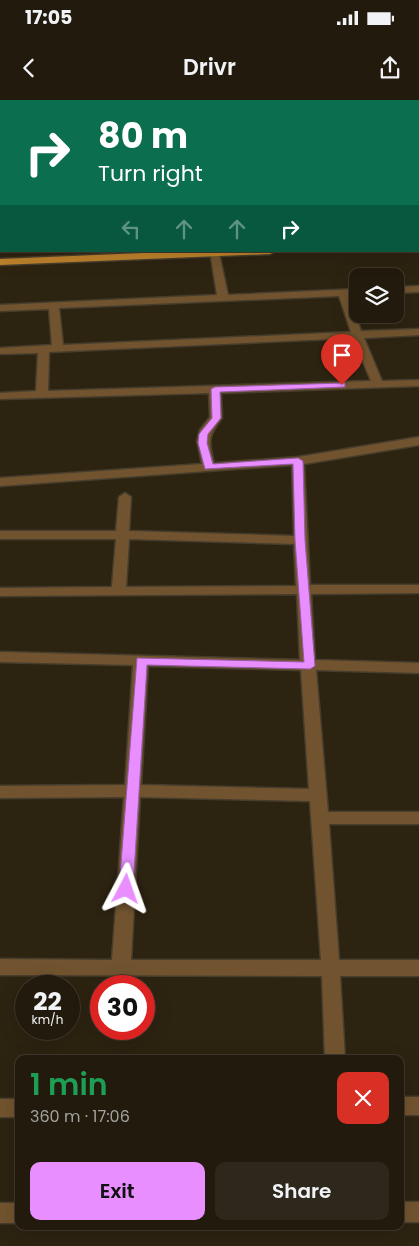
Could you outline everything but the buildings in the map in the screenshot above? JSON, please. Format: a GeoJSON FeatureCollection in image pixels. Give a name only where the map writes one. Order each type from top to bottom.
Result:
{"type":"FeatureCollection","features":[{"type":"Feature","properties":{"kind":"main road"},"geometry":{"type":"LineString","coordinates":[[0,262],[251,252]]}},
{"type":"Feature","properties":{"kind":"street"},"geometry":{"type":"LineString","coordinates":[[214,254],[223,298]]}},
{"type":"Feature","properties":{"kind":"street"},"geometry":{"type":"LineString","coordinates":[[404,290],[419,289]]}},
{"type":"Feature","properties":{"kind":"street"},"geometry":{"type":"LineString","coordinates":[[343,293],[356,335],[378,384]]}},
{"type":"Feature","properties":{"kind":"street"},"geometry":{"type":"LineString","coordinates":[[0,308],[349,293]]}},
{"type":"Feature","properties":{"kind":"street"},"geometry":{"type":"LineString","coordinates":[[54,306],[58,349]]}},
{"type":"Feature","properties":{"kind":"street"},"geometry":{"type":"LineString","coordinates":[[0,351],[419,332]]}},
{"type":"Feature","properties":{"kind":"street"},"geometry":{"type":"LineString","coordinates":[[42,395],[44,349]]}},
{"type":"Feature","properties":{"kind":"street"},"geometry":{"type":"LineString","coordinates":[[0,396],[419,383]]}},
{"type":"Feature","properties":{"kind":"street"},"geometry":{"type":"LineString","coordinates":[[209,467],[203,443],[204,434],[216,418],[215,389]]}},
{"type":"Feature","properties":{"kind":"street"},"geometry":{"type":"LineString","coordinates":[[0,482],[298,461],[419,441]]}},
{"type":"Feature","properties":{"kind":"street"},"geometry":{"type":"LineString","coordinates":[[298,461],[300,540],[332,967],[335,1055]]}},
{"type":"Feature","properties":{"kind":"street"},"geometry":{"type":"LineString","coordinates":[[118,590],[125,497]]}},
{"type":"Feature","properties":{"kind":"street"},"geometry":{"type":"LineString","coordinates":[[0,536],[122,535],[300,540]]}},
{"type":"Feature","properties":{"kind":"street"},"geometry":{"type":"LineString","coordinates":[[0,592],[419,589]]}},
{"type":"Feature","properties":{"kind":"street"},"geometry":{"type":"LineString","coordinates":[[0,657],[419,668]]}},
{"type":"Feature","properties":{"kind":"street"},"geometry":{"type":"LineString","coordinates":[[121,967],[141,661]]}},
{"type":"Feature","properties":{"kind":"street"},"geometry":{"type":"LineString","coordinates":[[0,792],[319,795]]}},
{"type":"Feature","properties":{"kind":"street"},"geometry":{"type":"LineString","coordinates":[[321,818],[419,818]]}},
{"type":"Feature","properties":{"kind":"street"},"geometry":{"type":"LineString","coordinates":[[0,967],[419,968]]}},
{"type":"Feature","properties":{"kind":"street"},"geometry":{"type":"LineString","coordinates":[[404,1106],[419,1106]]}},
{"type":"Feature","properties":{"kind":"street"},"geometry":{"type":"LineString","coordinates":[[0,1108],[15,1108]]}},
{"type":"Feature","properties":{"kind":"street"},"geometry":{"type":"LineString","coordinates":[[404,1212],[419,1212]]}},
{"type":"Feature","properties":{"kind":"street"},"geometry":{"type":"LineString","coordinates":[[0,1213],[15,1213]]}},
{"type":"Feature","properties":{"kind":"route"},"geometry":{"type":"LineString","coordinates":[[126,889],[141,661],[310,666],[300,540],[298,461],[209,467],[203,443],[204,434],[216,418],[215,389],[342,385]]}}]}
